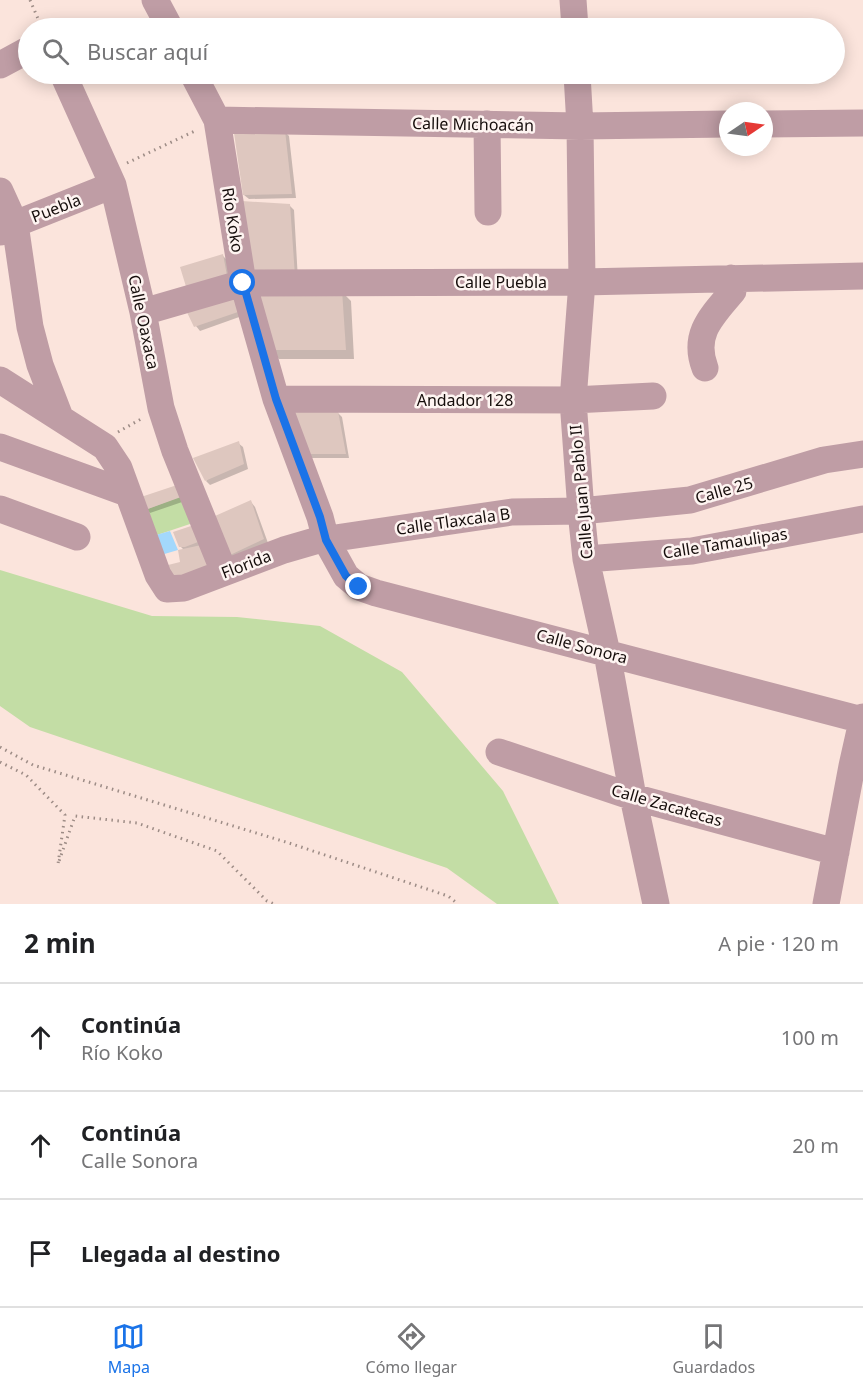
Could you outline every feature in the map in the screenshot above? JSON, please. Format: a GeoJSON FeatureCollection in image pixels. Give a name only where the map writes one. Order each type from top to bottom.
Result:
{"type":"FeatureCollection","features":[{"type":"Feature","properties":{"kind":"street"},"geometry":{"type":"LineString","coordinates":[[155,0],[165,18]]}},
{"type":"Feature","properties":{"kind":"street"},"geometry":{"type":"LineString","coordinates":[[573,0],[574,18]]}},
{"type":"Feature","properties":{"kind":"street"},"geometry":{"type":"LineString","coordinates":[[0,64],[18,55]]}},
{"type":"Feature","properties":{"kind":"street","name":"Calle Oaxaca"},"geometry":{"type":"LineString","coordinates":[[67,84],[110,179],[142,312],[161,408],[175,451],[224,572]]}},
{"type":"Feature","properties":{"kind":"street","name":"Río Koko"},"geometry":{"type":"LineString","coordinates":[[198,84],[217,120],[243,283],[276,399],[320,517],[326,540]]}},
{"type":"Feature","properties":{"kind":"street","name":"Calle Juan Pablo II"},"geometry":{"type":"LineString","coordinates":[[578,84],[582,282],[573,400],[581,511],[586,559],[607,653],[633,797],[656,904]]}},
{"type":"Feature","properties":{"kind":"street","name":"Calle Michoacán"},"geometry":{"type":"LineString","coordinates":[[217,120],[580,126],[719,124]]}},
{"type":"Feature","properties":{"kind":"street"},"geometry":{"type":"LineString","coordinates":[[773,124],[863,123]]}},
{"type":"Feature","properties":{"kind":"street"},"geometry":{"type":"LineString","coordinates":[[487,124],[488,212]]}},
{"type":"Feature","properties":{"kind":"street","name":"Puebla"},"geometry":{"type":"LineString","coordinates":[[7,228],[110,179]]}},
{"type":"Feature","properties":{"kind":"street"},"geometry":{"type":"LineString","coordinates":[[0,191],[40,365],[60,417]]}},
{"type":"Feature","properties":{"kind":"street","name":"Calle Puebla"},"geometry":{"type":"LineString","coordinates":[[142,312],[243,283],[582,282],[863,276]]}},
{"type":"Feature","properties":{"kind":"street"},"geometry":{"type":"LineString","coordinates":[[705,368],[701,358],[701,339],[706,323],[733,291],[731,278]]}},
{"type":"Feature","properties":{"kind":"street"},"geometry":{"type":"LineString","coordinates":[[0,380],[105,447],[119,468],[127,493]]}},
{"type":"Feature","properties":{"kind":"street","name":"Andador 128"},"geometry":{"type":"LineString","coordinates":[[276,399],[573,400],[653,396]]}},
{"type":"Feature","properties":{"kind":"street"},"geometry":{"type":"LineString","coordinates":[[0,447],[127,493]]}},
{"type":"Feature","properties":{"kind":"street","name":"Calle 25"},"geometry":{"type":"LineString","coordinates":[[581,511],[690,500],[824,460],[863,454]]}},
{"type":"Feature","properties":{"kind":"street","name":"Florida"},"geometry":{"type":"LineString","coordinates":[[127,493],[158,575],[167,589],[184,588],[284,549],[326,540]]}},
{"type":"Feature","properties":{"kind":"street"},"geometry":{"type":"LineString","coordinates":[[0,509],[77,537]]}},
{"type":"Feature","properties":{"kind":"street","name":"Calle Tlaxcala B"},"geometry":{"type":"LineString","coordinates":[[326,540],[512,512],[581,511]]}},
{"type":"Feature","properties":{"kind":"street","name":"Calle Tamaulipas"},"geometry":{"type":"LineString","coordinates":[[586,559],[692,550],[863,519]]}},
{"type":"Feature","properties":{"kind":"street","name":"Calle Sonora"},"geometry":{"type":"LineString","coordinates":[[326,540],[346,576],[359,587],[863,719]]}},
{"type":"Feature","properties":{"kind":"street"},"geometry":{"type":"LineString","coordinates":[[826,904],[857,767],[863,719]]}},
{"type":"Feature","properties":{"kind":"street","name":"Calle Zacatecas"},"geometry":{"type":"LineString","coordinates":[[499,752],[633,797],[836,852]]}},
{"type":"Feature","properties":{"kind":"path"},"geometry":{"type":"LineString","coordinates":[[30,0],[38,18]]}},
{"type":"Feature","properties":{"kind":"path"},"geometry":{"type":"LineString","coordinates":[[110,179],[217,120]]}},
{"type":"Feature","properties":{"kind":"path"},"geometry":{"type":"LineString","coordinates":[[100,443],[161,408]]}},
{"type":"Feature","properties":{"kind":"path"},"geometry":{"type":"LineString","coordinates":[[0,747],[33,765],[289,843],[448,896],[458,904]]}},
{"type":"Feature","properties":{"kind":"path"},"geometry":{"type":"LineString","coordinates":[[0,762],[26,775],[65,815],[58,864],[75,816],[136,823],[218,851],[267,901],[274,904]]}},
{"type":"Feature","properties":{"kind":"green space"},"geometry":{"type":"Polygon","coordinates":[[[187,494],[196,522],[151,537],[145,510],[187,494]]]}},
{"type":"Feature","properties":{"kind":"green space"},"geometry":{"type":"Polygon","coordinates":[[[0,570],[152,616],[237,617],[320,626],[402,672],[503,791],[559,904],[497,904],[447,868],[30,727],[0,706],[0,570]]]}},
{"type":"Feature","properties":{"kind":"water"},"geometry":{"type":"Polygon","coordinates":[[[170,531],[178,550],[161,555],[156,535],[170,531]]]}},
{"type":"Feature","properties":{"kind":"building"},"geometry":{"type":"Polygon","coordinates":[[[233,126],[285,130],[292,194],[243,195],[233,126]]]}},
{"type":"Feature","properties":{"kind":"building"},"geometry":{"type":"Polygon","coordinates":[[[242,201],[290,204],[295,276],[249,273],[242,201]]]}},
{"type":"Feature","properties":{"kind":"building"},"geometry":{"type":"Polygon","coordinates":[[[223,254],[228,281],[188,293],[180,267],[223,254]]]}},
{"type":"Feature","properties":{"kind":"building"},"geometry":{"type":"Polygon","coordinates":[[[254,290],[342,290],[346,350],[268,350],[254,290]]]}},
{"type":"Feature","properties":{"kind":"building"},"geometry":{"type":"Polygon","coordinates":[[[235,292],[238,312],[194,327],[184,306],[235,292]]]}},
{"type":"Feature","properties":{"kind":"building"},"geometry":{"type":"Polygon","coordinates":[[[294,411],[338,411],[346,454],[306,454],[294,411]]]}},
{"type":"Feature","properties":{"kind":"building"},"geometry":{"type":"Polygon","coordinates":[[[239,441],[244,464],[205,481],[193,458],[239,441]]]}},
{"type":"Feature","properties":{"kind":"building"},"geometry":{"type":"Polygon","coordinates":[[[177,485],[181,497],[145,510],[141,497],[177,485]]]}},
{"type":"Feature","properties":{"kind":"building"},"geometry":{"type":"Polygon","coordinates":[[[251,500],[264,539],[228,556],[215,516],[251,500]]]}},
{"type":"Feature","properties":{"kind":"building"},"geometry":{"type":"Polygon","coordinates":[[[194,525],[198,542],[179,547],[173,532],[194,525]]]}},
{"type":"Feature","properties":{"kind":"building"},"geometry":{"type":"Polygon","coordinates":[[[206,544],[214,568],[173,581],[168,565],[180,562],[178,550],[206,544]]]}},
{"type":"Feature","properties":{"kind":"route"},"geometry":{"type":"LineString","coordinates":[[243,283],[276,399],[320,517],[326,540],[346,576],[359,587]]}}]}
